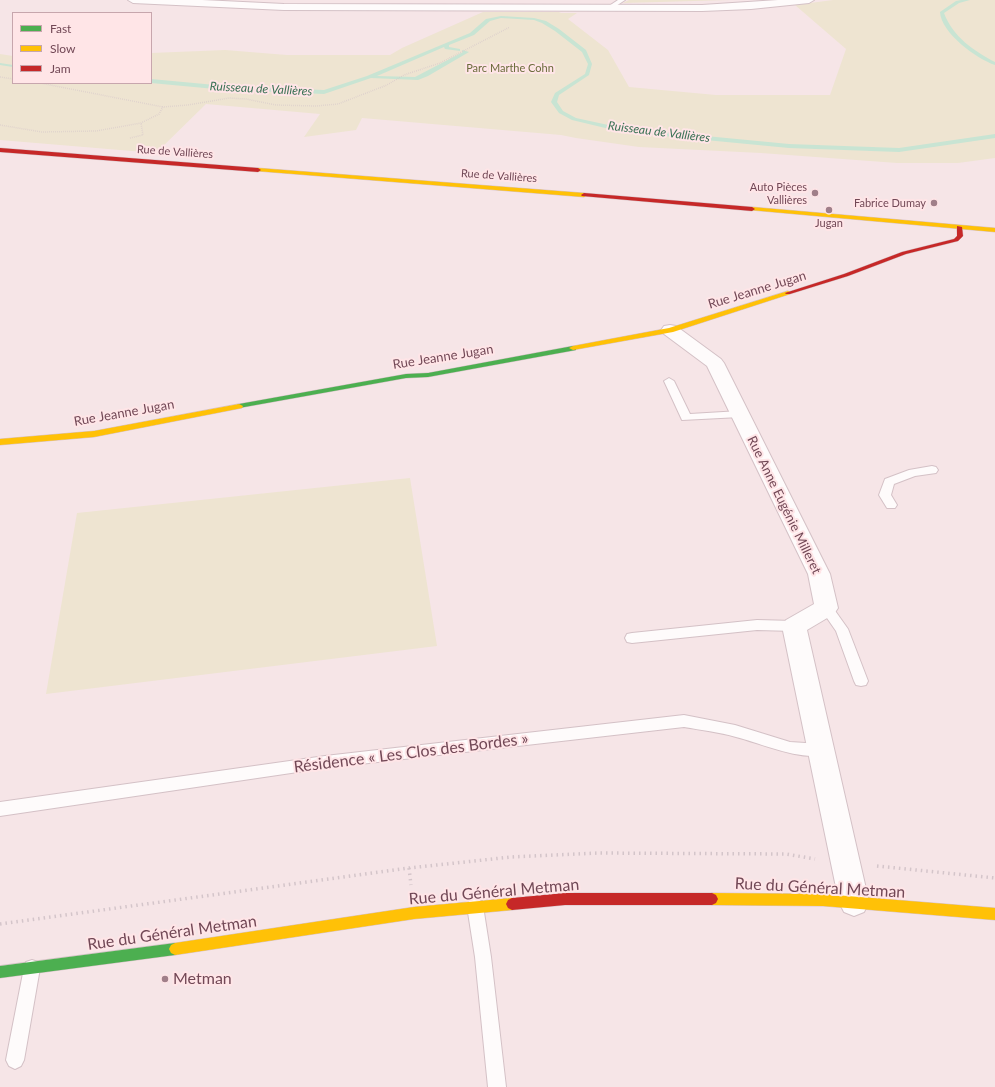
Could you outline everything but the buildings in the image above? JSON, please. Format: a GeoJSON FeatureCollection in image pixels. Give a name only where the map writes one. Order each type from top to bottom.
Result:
{"type":"FeatureCollection","features":[{"type":"Feature","properties":{"kind":"main road","name":"Rue de Vallières"},"geometry":{"type":"LineString","coordinates":[[0,150],[509,189],[917,231],[959,227],[995,230]]}},
{"type":"Feature","properties":{"kind":"main road","name":"Rue Jeanne Jugan"},"geometry":{"type":"LineString","coordinates":[[0,442],[94,434],[178,417],[406,376],[428,375],[670,330],[846,275],[904,252],[956,240],[960,236],[959,227]]}},
{"type":"Feature","properties":{"kind":"main road","name":"Rue Jeanne Jugan"},"geometry":{"type":"LineString","coordinates":[[904,252],[917,231]]}},
{"type":"Feature","properties":{"kind":"main road","name":"Rue du Général Metman"},"geometry":{"type":"LineString","coordinates":[[0,972],[414,913],[475,906],[565,899],[823,900],[995,914]]}},
{"type":"Feature","properties":{"kind":"street"},"geometry":{"type":"LineString","coordinates":[[133,0],[284,7],[611,8],[728,7],[809,0]]}},
{"type":"Feature","properties":{"kind":"street","name":"Rue Anne Eugénie Milleret"},"geometry":{"type":"LineString","coordinates":[[670,330],[715,363],[819,574],[826,608]]}},
{"type":"Feature","properties":{"kind":"street"},"geometry":{"type":"LineString","coordinates":[[826,608],[794,626],[854,902]]}},
{"type":"Feature","properties":{"kind":"lane"},"geometry":{"type":"LineString","coordinates":[[611,8],[622,0]]}},
{"type":"Feature","properties":{"kind":"lane"},"geometry":{"type":"LineString","coordinates":[[669,380],[686,418],[740,414]]}},
{"type":"Feature","properties":{"kind":"lane"},"geometry":{"type":"LineString","coordinates":[[891,505],[886,495],[889,482],[913,473],[932,470]]}},
{"type":"Feature","properties":{"kind":"lane"},"geometry":{"type":"LineString","coordinates":[[826,608],[842,629],[861,680]]}},
{"type":"Feature","properties":{"kind":"lane"},"geometry":{"type":"LineString","coordinates":[[632,638],[757,625],[794,626]]}},
{"type":"Feature","properties":{"kind":"lane","name":"Résidence « Les Clos des Bordes »"},"geometry":{"type":"LineString","coordinates":[[0,809],[325,762],[684,721],[735,731],[790,748],[821,750]]}},
{"type":"Feature","properties":{"kind":"lane"},"geometry":{"type":"LineString","coordinates":[[475,906],[483,957],[497,1087]]}},
{"type":"Feature","properties":{"kind":"lane"},"geometry":{"type":"LineString","coordinates":[[15,1060],[32,968]]}},
{"type":"Feature","properties":{"kind":"path"},"geometry":{"type":"LineString","coordinates":[[46,84],[163,106],[188,105],[229,98],[246,98],[276,105],[332,105],[348,101],[387,85],[404,75],[440,63],[495,33],[512,27]]}},
{"type":"Feature","properties":{"kind":"path"},"geometry":{"type":"LineString","coordinates":[[0,77],[12,79]]}},
{"type":"Feature","properties":{"kind":"path"},"geometry":{"type":"LineString","coordinates":[[0,125],[42,132],[96,131],[140,123],[160,114],[163,106]]}},
{"type":"Feature","properties":{"kind":"green space"},"geometry":{"type":"Polygon","coordinates":[[[629,0],[730,0],[623,3],[629,0]]]}},
{"type":"Feature","properties":{"kind":"green space","name":"Parc Marthe Cohn"},"geometry":{"type":"Polygon","coordinates":[[[833,0],[995,0],[995,158],[958,163],[897,163],[761,153],[639,147],[561,135],[362,118],[356,130],[304,137],[320,114],[206,104],[156,153],[0,140],[0,54],[12,56],[12,84],[152,84],[152,53],[225,50],[287,55],[390,55],[402,48],[483,12],[577,13],[568,19],[608,50],[629,87],[716,95],[830,95],[846,49],[795,5],[833,0]]]}},
{"type":"Feature","properties":{"kind":"green space"},"geometry":{"type":"Polygon","coordinates":[[[410,478],[437,646],[46,694],[77,513],[410,478]]]}},
{"type":"Feature","properties":{"kind":"waterway","name":"Ruisseau de Vallières"},"geometry":{"type":"LineString","coordinates":[[968,0],[958,2],[942,13],[945,21],[956,37],[971,50],[995,64]]}},
{"type":"Feature","properties":{"kind":"waterway","name":"Ruisseau de Vallières"},"geometry":{"type":"LineString","coordinates":[[446,45],[472,34],[488,20],[501,17],[534,19],[544,22],[584,51],[590,64],[587,75],[557,94],[554,102],[561,112],[574,119],[622,130],[789,146],[899,150],[995,136]]}},
{"type":"Feature","properties":{"kind":"waterway","name":"Ruisseau de Vallières"},"geometry":{"type":"LineString","coordinates":[[152,81],[226,88],[324,92],[369,77],[446,45]]}},
{"type":"Feature","properties":{"kind":"waterway","name":"Ruisseau de Vallières"},"geometry":{"type":"LineString","coordinates":[[446,45],[447,48],[458,50]]}},
{"type":"Feature","properties":{"kind":"waterway","name":"Ruisseau de Vallières"},"geometry":{"type":"LineString","coordinates":[[373,77],[416,79],[467,52],[464,51]]}},
{"type":"Feature","properties":{"kind":"waterway","name":"Ruisseau de Vallières"},"geometry":{"type":"LineString","coordinates":[[0,64],[12,66]]}},
{"type":"Feature","properties":{"kind":"traffic: fast"},"geometry":{"type":"LineString","coordinates":[[239,406],[406,376],[428,375],[573,348]]}},
{"type":"Feature","properties":{"kind":"traffic: fast"},"geometry":{"type":"LineString","coordinates":[[0,972],[175,949]]}},
{"type":"Feature","properties":{"kind":"traffic: slow"},"geometry":{"type":"LineString","coordinates":[[258,170],[584,195]]}},
{"type":"Feature","properties":{"kind":"traffic: slow"},"geometry":{"type":"LineString","coordinates":[[752,209],[995,230]]}},
{"type":"Feature","properties":{"kind":"traffic: slow"},"geometry":{"type":"LineString","coordinates":[[573,348],[670,330],[788,293]]}},
{"type":"Feature","properties":{"kind":"traffic: slow"},"geometry":{"type":"LineString","coordinates":[[0,442],[94,434],[239,406]]}},
{"type":"Feature","properties":{"kind":"traffic: slow"},"geometry":{"type":"LineString","coordinates":[[712,899],[823,900],[995,914]]}},
{"type":"Feature","properties":{"kind":"traffic: slow"},"geometry":{"type":"LineString","coordinates":[[175,949],[414,913],[512,904]]}},
{"type":"Feature","properties":{"kind":"traffic: jam"},"geometry":{"type":"LineString","coordinates":[[0,150],[258,170]]}},
{"type":"Feature","properties":{"kind":"traffic: jam"},"geometry":{"type":"LineString","coordinates":[[584,195],[752,209]]}},
{"type":"Feature","properties":{"kind":"traffic: jam"},"geometry":{"type":"LineString","coordinates":[[788,293],[846,275],[904,253],[956,240],[960,236],[959,227]]}},
{"type":"Feature","properties":{"kind":"traffic: jam"},"geometry":{"type":"LineString","coordinates":[[512,904],[565,899],[712,899]]}},
{"type":"Feature","properties":{"kind":"place","name":"Auto Pièces Vallières"},"geometry":{"type":"Point","coordinates":[815,193]}},
{"type":"Feature","properties":{"kind":"place","name":"Fabrice Dumay"},"geometry":{"type":"Point","coordinates":[934,203]}},
{"type":"Feature","properties":{"kind":"place","name":"Jugan"},"geometry":{"type":"Point","coordinates":[829,210]}},
{"type":"Feature","properties":{"kind":"place","name":"Metman"},"geometry":{"type":"Point","coordinates":[165,979]}}]}
